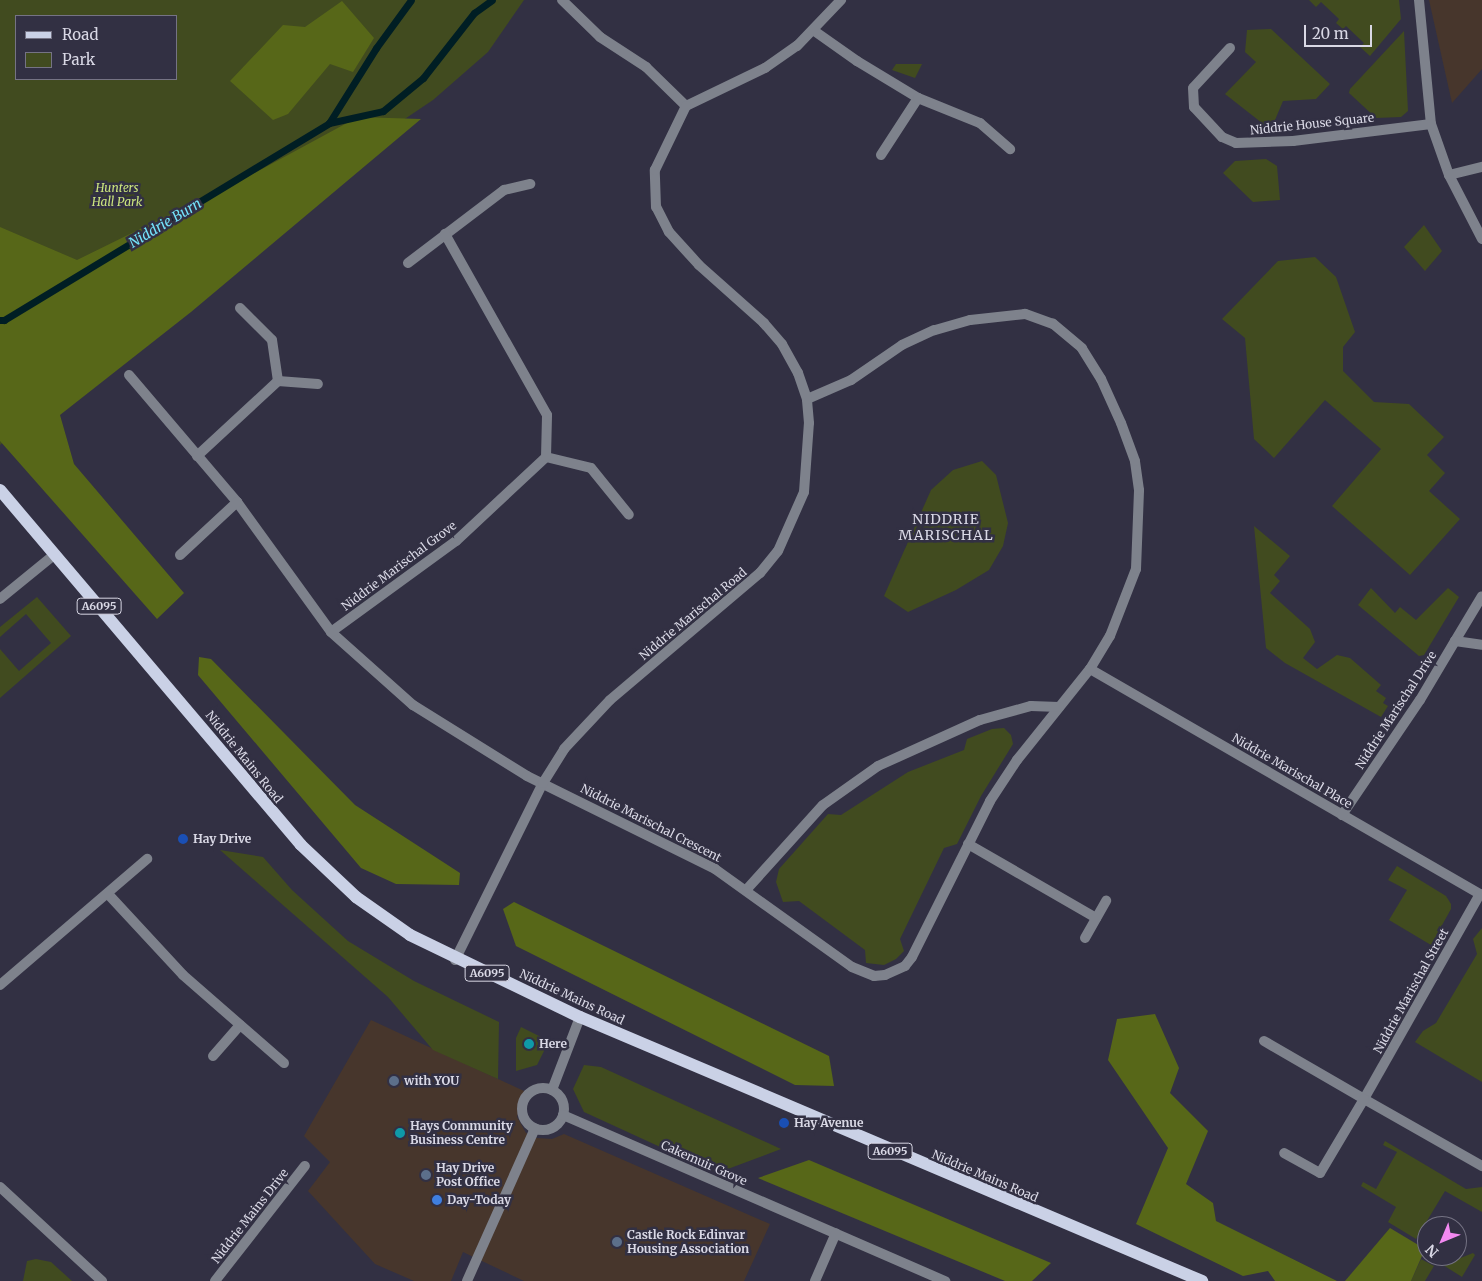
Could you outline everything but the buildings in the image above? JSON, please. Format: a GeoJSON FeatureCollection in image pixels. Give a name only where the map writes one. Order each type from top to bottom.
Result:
{"type":"FeatureCollection","features":[{"type":"Feature","properties":{"kind":"main road","name":"Niddrie Mains Road"},"geometry":{"type":"LineString","coordinates":[[0,490],[301,845],[362,902],[410,936],[455,960],[580,1018],[1202,1281]]}},
{"type":"Feature","properties":{"kind":"street"},"geometry":{"type":"LineString","coordinates":[[562,0],[600,37],[646,67],[686,106],[765,68],[797,46],[841,0]]}},
{"type":"Feature","properties":{"kind":"street"},"geometry":{"type":"LineString","coordinates":[[1419,0],[1431,124],[1449,174],[1482,239]]}},
{"type":"Feature","properties":{"kind":"street"},"geometry":{"type":"LineString","coordinates":[[813,30],[918,98],[980,123],[1010,149]]}},
{"type":"Feature","properties":{"kind":"street","name":"Niddrie House Square"},"geometry":{"type":"LineString","coordinates":[[1230,48],[1194,88],[1194,107],[1222,137],[1236,143],[1293,140],[1431,124]]}},
{"type":"Feature","properties":{"kind":"street"},"geometry":{"type":"LineString","coordinates":[[880,155],[918,98]]}},
{"type":"Feature","properties":{"kind":"street","name":"Niddrie Marischal Road"},"geometry":{"type":"LineString","coordinates":[[455,960],[542,783],[582,727],[737,596],[778,551],[804,492],[809,456],[807,399],[798,373],[782,344],[764,323],[699,265],[669,232],[656,207],[655,170],[686,106]]}},
{"type":"Feature","properties":{"kind":"street"},"geometry":{"type":"LineString","coordinates":[[1449,174],[1482,167]]}},
{"type":"Feature","properties":{"kind":"street"},"geometry":{"type":"LineString","coordinates":[[408,264],[504,190],[530,184]]}},
{"type":"Feature","properties":{"kind":"street"},"geometry":{"type":"LineString","coordinates":[[445,234],[546,415],[546,457],[590,468],[629,515]]}},
{"type":"Feature","properties":{"kind":"street"},"geometry":{"type":"LineString","coordinates":[[240,308],[272,340],[278,381]]}},
{"type":"Feature","properties":{"kind":"street","name":"Niddrie Marischal Crescent"},"geometry":{"type":"LineString","coordinates":[[542,783],[681,850],[747,889],[852,967],[874,976],[885,975],[905,966],[912,957],[990,801],[1017,760],[1090,669],[1110,636],[1136,569],[1139,490],[1135,461],[1114,405],[1082,348],[1066,332],[1046,320],[1025,314],[970,320],[934,330],[902,345],[851,380],[807,399]]}},
{"type":"Feature","properties":{"kind":"street"},"geometry":{"type":"LineString","coordinates":[[129,375],[237,502],[331,632],[413,705],[542,783]]}},
{"type":"Feature","properties":{"kind":"street"},"geometry":{"type":"LineString","coordinates":[[197,456],[278,381],[318,384]]}},
{"type":"Feature","properties":{"kind":"street","name":"Niddrie Marischal Grove"},"geometry":{"type":"LineString","coordinates":[[331,632],[456,541],[546,457]]}},
{"type":"Feature","properties":{"kind":"street"},"geometry":{"type":"LineString","coordinates":[[180,555],[237,502]]}},
{"type":"Feature","properties":{"kind":"street"},"geometry":{"type":"LineString","coordinates":[[0,599],[55,554]]}},
{"type":"Feature","properties":{"kind":"street","name":"Niddrie Marischal Drive"},"geometry":{"type":"LineString","coordinates":[[1342,815],[1425,692],[1482,596]]}},
{"type":"Feature","properties":{"kind":"street"},"geometry":{"type":"LineString","coordinates":[[1455,641],[1482,645]]}},
{"type":"Feature","properties":{"kind":"street","name":"Niddrie Marischal Place"},"geometry":{"type":"LineString","coordinates":[[1090,669],[1481,895]]}},
{"type":"Feature","properties":{"kind":"street"},"geometry":{"type":"LineString","coordinates":[[747,889],[773,857],[823,804],[878,766],[980,720],[1032,706],[1059,707]]}},
{"type":"Feature","properties":{"kind":"street"},"geometry":{"type":"LineString","coordinates":[[968,844],[1096,918]]}},
{"type":"Feature","properties":{"kind":"street"},"geometry":{"type":"LineString","coordinates":[[0,984],[147,859]]}},
{"type":"Feature","properties":{"kind":"street"},"geometry":{"type":"LineString","coordinates":[[108,894],[165,958],[284,1063]]}},
{"type":"Feature","properties":{"kind":"street","name":"Niddrie Marischal Street"},"geometry":{"type":"LineString","coordinates":[[1284,1153],[1320,1173],[1481,895]]}},
{"type":"Feature","properties":{"kind":"street"},"geometry":{"type":"LineString","coordinates":[[1085,938],[1106,901]]}},
{"type":"Feature","properties":{"kind":"street"},"geometry":{"type":"LineString","coordinates":[[552,1090],[580,1018]]}},
{"type":"Feature","properties":{"kind":"street"},"geometry":{"type":"LineString","coordinates":[[213,1056],[240,1025]]}},
{"type":"Feature","properties":{"kind":"street"},"geometry":{"type":"LineString","coordinates":[[1264,1041],[1482,1166]]}},
{"type":"Feature","properties":{"kind":"street"},"geometry":{"type":"LineString","coordinates":[[539,1089],[552,1090],[563,1103],[563,1115],[552,1128],[535,1128],[526,1120],[524,1101],[539,1089]]}},
{"type":"Feature","properties":{"kind":"street","name":"Cakemuir Grove"},"geometry":{"type":"LineString","coordinates":[[563,1115],[945,1281]]}},
{"type":"Feature","properties":{"kind":"street"},"geometry":{"type":"LineString","coordinates":[[467,1281],[535,1128]]}},
{"type":"Feature","properties":{"kind":"street","name":"Niddrie Mains Drive"},"geometry":{"type":"LineString","coordinates":[[214,1281],[304,1166]]}},
{"type":"Feature","properties":{"kind":"street"},"geometry":{"type":"LineString","coordinates":[[0,1187],[102,1281]]}},
{"type":"Feature","properties":{"kind":"street"},"geometry":{"type":"LineString","coordinates":[[815,1281],[836,1233]]}},
{"type":"Feature","properties":{"kind":"shaded area"},"geometry":{"type":"Polygon","coordinates":[[[1429,0],[1482,0],[1482,69],[1452,103],[1429,0]]]}},
{"type":"Feature","properties":{"kind":"shaded area"},"geometry":{"type":"Polygon","coordinates":[[[371,1020],[524,1091],[517,1117],[526,1133],[537,1138],[552,1139],[564,1134],[770,1224],[744,1281],[524,1281],[463,1252],[451,1281],[414,1281],[375,1264],[308,1191],[330,1162],[304,1136],[371,1020]]]}},
{"type":"Feature","properties":{"kind":"green space","name":"Hunters Hall Park"},"geometry":{"type":"Polygon","coordinates":[[[0,0],[524,0],[488,52],[433,100],[314,180],[121,334],[0,445],[0,0]]]}},
{"type":"Feature","properties":{"kind":"green space"},"geometry":{"type":"Polygon","coordinates":[[[1309,0],[1399,0],[1401,19],[1370,56],[1360,47],[1364,43],[1346,26],[1343,29],[1336,23],[1339,19],[1321,2],[1316,7],[1309,0]]]}},
{"type":"Feature","properties":{"kind":"green space"},"geometry":{"type":"Polygon","coordinates":[[[342,1],[374,38],[353,72],[330,64],[288,114],[273,120],[230,81],[283,25],[305,27],[342,1]]]}},
{"type":"Feature","properties":{"kind":"green space"},"geometry":{"type":"Polygon","coordinates":[[[1271,29],[1330,84],[1316,99],[1283,101],[1275,120],[1276,133],[1253,133],[1262,123],[1225,94],[1256,62],[1245,52],[1247,30],[1271,29]]]}},
{"type":"Feature","properties":{"kind":"green space"},"geometry":{"type":"Polygon","coordinates":[[[1404,31],[1408,111],[1401,117],[1376,118],[1349,93],[1350,89],[1404,31]]]}},
{"type":"Feature","properties":{"kind":"green space"},"geometry":{"type":"Polygon","coordinates":[[[896,64],[922,64],[915,78],[892,70],[896,64]]]}},
{"type":"Feature","properties":{"kind":"green space"},"geometry":{"type":"Polygon","coordinates":[[[358,117],[421,119],[191,312],[60,415],[74,464],[184,593],[157,619],[0,441],[0,227],[77,260],[262,169],[358,117]]]}},
{"type":"Feature","properties":{"kind":"green space"},"geometry":{"type":"Polygon","coordinates":[[[1266,159],[1277,166],[1280,200],[1253,202],[1223,173],[1235,161],[1266,159]]]}},
{"type":"Feature","properties":{"kind":"green space"},"geometry":{"type":"Polygon","coordinates":[[[1424,225],[1442,251],[1425,271],[1404,247],[1424,225]]]}},
{"type":"Feature","properties":{"kind":"green space"},"geometry":{"type":"Polygon","coordinates":[[[1315,257],[1336,277],[1355,332],[1343,347],[1343,371],[1374,402],[1409,404],[1444,437],[1427,455],[1445,473],[1429,491],[1460,519],[1410,575],[1332,506],[1381,449],[1325,400],[1274,458],[1254,439],[1245,338],[1222,319],[1278,261],[1315,257]]]}},
{"type":"Feature","properties":{"kind":"green space"},"geometry":{"type":"Polygon","coordinates":[[[982,461],[996,475],[1008,523],[1003,546],[989,570],[956,590],[908,612],[884,596],[931,490],[953,470],[982,461]]]}},
{"type":"Feature","properties":{"kind":"green space"},"geometry":{"type":"Polygon","coordinates":[[[1254,526],[1290,556],[1274,575],[1280,581],[1270,593],[1310,629],[1315,642],[1303,658],[1317,669],[1337,655],[1350,658],[1381,685],[1376,691],[1386,698],[1383,703],[1388,706],[1381,717],[1285,663],[1266,648],[1254,526]]]}},
{"type":"Feature","properties":{"kind":"green space"},"geometry":{"type":"Polygon","coordinates":[[[1371,588],[1395,613],[1400,607],[1416,620],[1448,588],[1459,597],[1424,655],[1419,656],[1358,605],[1371,588]]]}},
{"type":"Feature","properties":{"kind":"green space"},"geometry":{"type":"Polygon","coordinates":[[[37,597],[71,636],[0,698],[0,649],[19,671],[51,643],[26,614],[0,637],[0,627],[37,597]]]}},
{"type":"Feature","properties":{"kind":"green space"},"geometry":{"type":"Polygon","coordinates":[[[199,657],[211,659],[355,805],[460,873],[459,885],[396,884],[361,868],[198,675],[199,657]]]}},
{"type":"Feature","properties":{"kind":"green space"},"geometry":{"type":"Polygon","coordinates":[[[1004,728],[1011,735],[1013,744],[981,796],[957,844],[944,848],[900,939],[904,951],[896,959],[884,965],[866,963],[865,950],[799,901],[783,902],[776,882],[779,869],[828,814],[841,815],[908,772],[964,750],[967,739],[992,729],[1004,728]]]}},
{"type":"Feature","properties":{"kind":"green space"},"geometry":{"type":"Polygon","coordinates":[[[220,850],[263,857],[292,890],[348,941],[414,981],[499,1022],[498,1079],[433,1050],[388,997],[220,850]]]}},
{"type":"Feature","properties":{"kind":"green space"},"geometry":{"type":"Polygon","coordinates":[[[1397,866],[1446,896],[1451,904],[1451,909],[1431,945],[1389,920],[1407,890],[1388,880],[1397,866]]]}},
{"type":"Feature","properties":{"kind":"green space"},"geometry":{"type":"Polygon","coordinates":[[[514,902],[829,1056],[834,1086],[795,1085],[516,946],[503,909],[514,902]]]}},
{"type":"Feature","properties":{"kind":"green space"},"geometry":{"type":"Polygon","coordinates":[[[1482,928],[1482,1082],[1415,1042],[1423,1031],[1436,1023],[1477,954],[1473,939],[1482,928]]]}},
{"type":"Feature","properties":{"kind":"green space"},"geometry":{"type":"Polygon","coordinates":[[[1155,1014],[1179,1068],[1170,1093],[1208,1131],[1186,1184],[1213,1203],[1216,1221],[1337,1281],[1275,1281],[1268,1271],[1243,1276],[1136,1224],[1168,1148],[1108,1060],[1117,1019],[1155,1014]]]}},
{"type":"Feature","properties":{"kind":"green space"},"geometry":{"type":"Polygon","coordinates":[[[521,1027],[541,1037],[544,1051],[537,1065],[516,1071],[516,1038],[521,1027]]]}},
{"type":"Feature","properties":{"kind":"green space"},"geometry":{"type":"Polygon","coordinates":[[[584,1065],[601,1067],[781,1149],[717,1173],[584,1112],[573,1089],[584,1065]]]}},
{"type":"Feature","properties":{"kind":"green space"},"geometry":{"type":"Polygon","coordinates":[[[1385,1141],[1466,1189],[1482,1187],[1482,1212],[1445,1191],[1430,1216],[1417,1216],[1416,1239],[1388,1222],[1396,1207],[1361,1186],[1363,1182],[1376,1189],[1397,1152],[1383,1145],[1385,1141]]]}},
{"type":"Feature","properties":{"kind":"green space"},"geometry":{"type":"Polygon","coordinates":[[[809,1160],[1051,1263],[1032,1281],[1005,1281],[758,1178],[809,1160]]]}},
{"type":"Feature","properties":{"kind":"green space"},"geometry":{"type":"Polygon","coordinates":[[[1390,1228],[1417,1244],[1418,1266],[1411,1281],[1345,1281],[1390,1228]]]}},
{"type":"Feature","properties":{"kind":"green space"},"geometry":{"type":"Polygon","coordinates":[[[1473,1253],[1475,1255],[1462,1277],[1445,1266],[1467,1266],[1467,1255],[1473,1253]]]}},
{"type":"Feature","properties":{"kind":"green space"},"geometry":{"type":"Polygon","coordinates":[[[36,1259],[51,1262],[72,1281],[23,1281],[27,1261],[36,1259]]]}},
{"type":"Feature","properties":{"kind":"green space"},"geometry":{"type":"Polygon","coordinates":[[[1418,1266],[1434,1266],[1425,1281],[1411,1281],[1418,1266]]]}},
{"type":"Feature","properties":{"kind":"waterway","name":"Niddrie Burn"},"geometry":{"type":"LineString","coordinates":[[329,123],[376,48],[411,0]]}},
{"type":"Feature","properties":{"kind":"waterway","name":"Niddrie Burn"},"geometry":{"type":"LineString","coordinates":[[0,320],[4,320],[329,123],[383,111],[423,78],[474,13],[492,0]]}},
{"type":"Feature","properties":{"kind":"place","name":"Hay Drive"},"geometry":{"type":"Point","coordinates":[183,839]}},
{"type":"Feature","properties":{"kind":"place","name":"Here"},"geometry":{"type":"Point","coordinates":[529,1044]}},
{"type":"Feature","properties":{"kind":"place","name":"with YOU"},"geometry":{"type":"Point","coordinates":[394,1081]}},
{"type":"Feature","properties":{"kind":"place","name":"Hay Avenue"},"geometry":{"type":"Point","coordinates":[784,1123]}},
{"type":"Feature","properties":{"kind":"place","name":"Hays Community Business Centre"},"geometry":{"type":"Point","coordinates":[400,1133]}},
{"type":"Feature","properties":{"kind":"place","name":"Hay Drive Post Office"},"geometry":{"type":"Point","coordinates":[426,1175]}},
{"type":"Feature","properties":{"kind":"place","name":"Day-Today"},"geometry":{"type":"Point","coordinates":[437,1200]}},
{"type":"Feature","properties":{"kind":"place","name":"Castle Rock Edinvar Housing Association"},"geometry":{"type":"Point","coordinates":[617,1242]}},
{"type":"Feature","properties":{"kind":"district","name":"NIDDRIE MARISCHAL"},"geometry":{"type":"Point","coordinates":[946,528]}}]}
